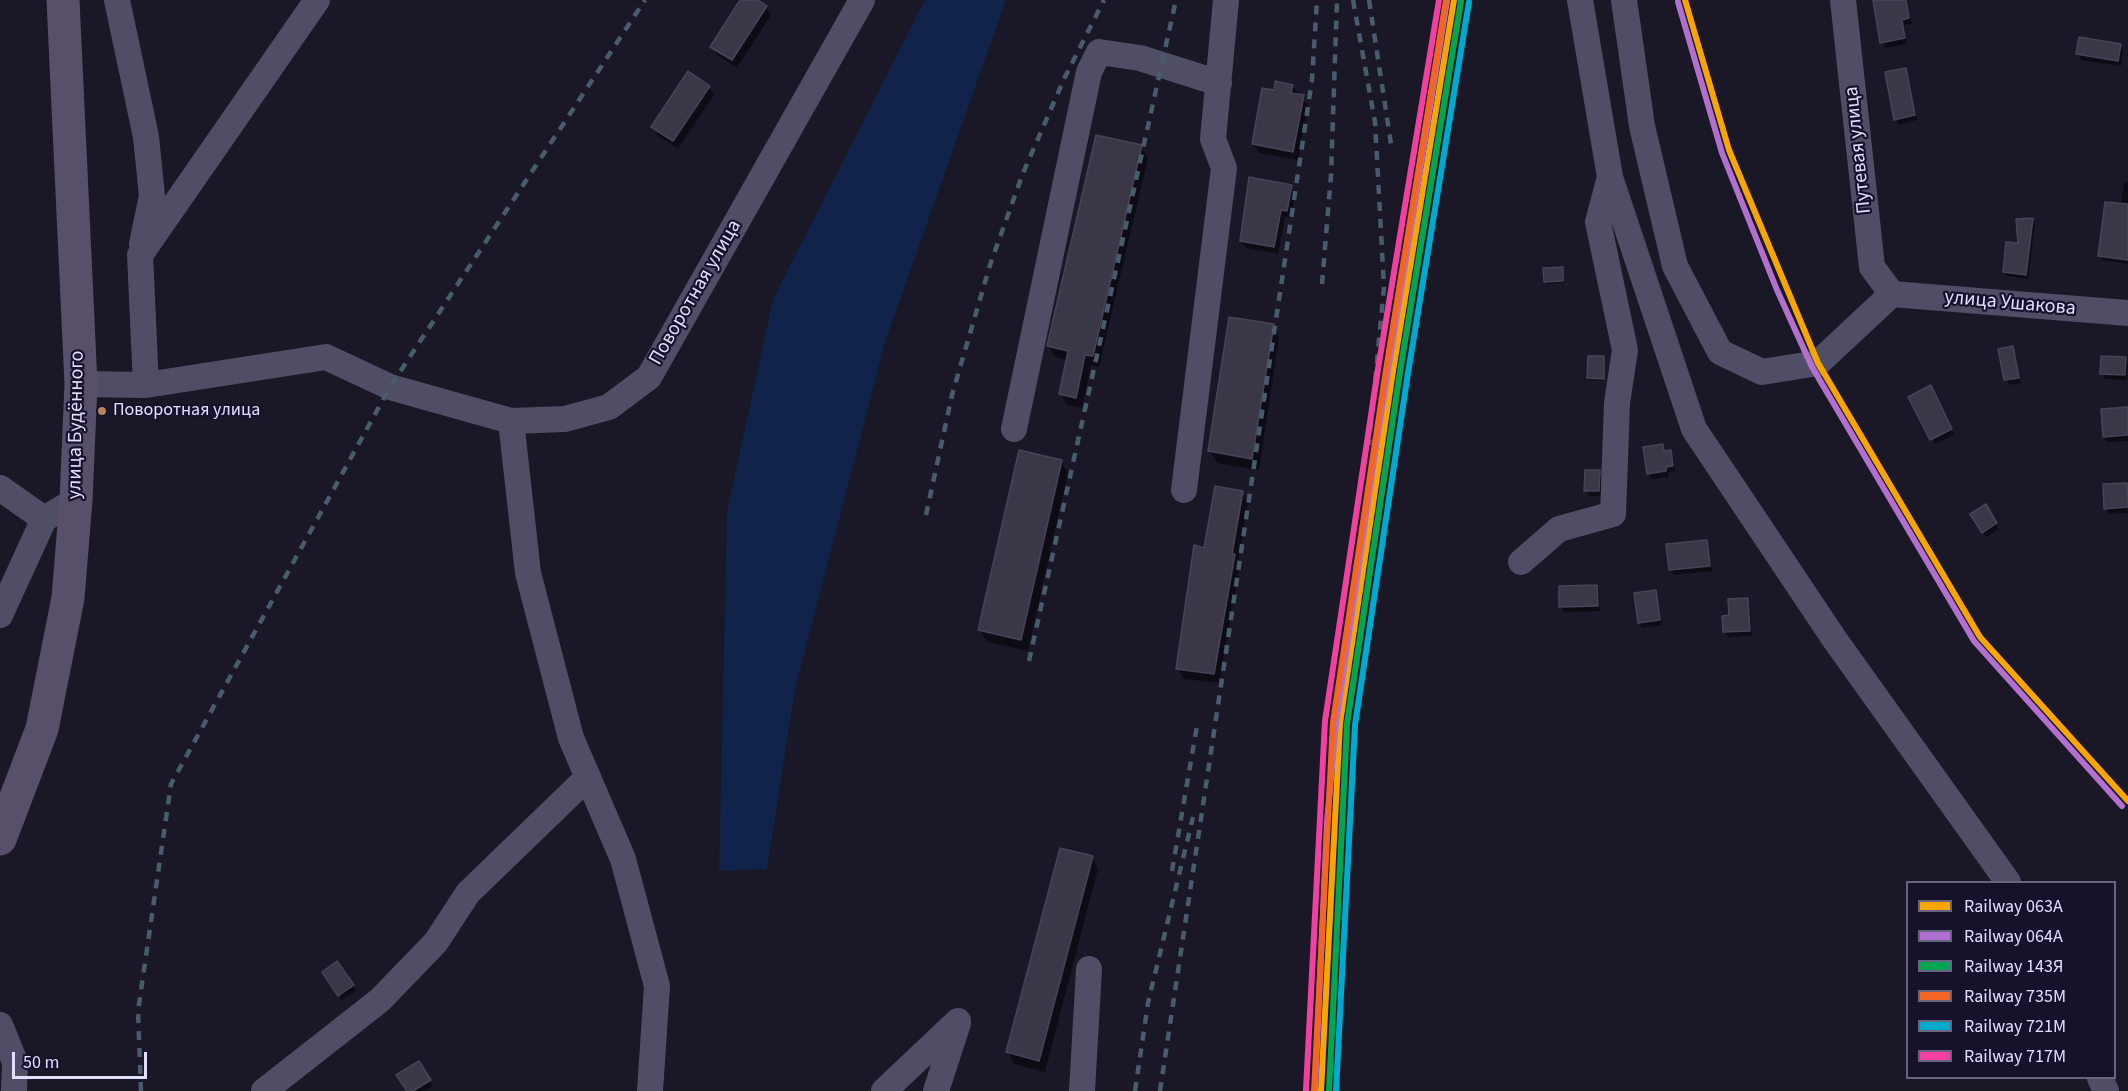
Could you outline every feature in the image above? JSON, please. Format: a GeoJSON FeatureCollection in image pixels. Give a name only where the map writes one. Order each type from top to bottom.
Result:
{"type":"FeatureCollection","features":[{"type":"Feature","properties":{"kind":"main road","name":"улица Будённого"},"geometry":{"type":"LineString","coordinates":[[2,828],[42,729],[68,598],[76,500],[81,384],[63,0]]}},
{"type":"Feature","properties":{"kind":"street"},"geometry":{"type":"LineString","coordinates":[[117,0],[146,137],[152,196],[140,255],[146,385]]}},
{"type":"Feature","properties":{"kind":"street"},"geometry":{"type":"LineString","coordinates":[[140,255],[317,0]]}},
{"type":"Feature","properties":{"kind":"street","name":"Поворотная улица"},"geometry":{"type":"LineString","coordinates":[[81,384],[146,385],[326,357],[390,387],[511,421],[565,419],[609,407],[649,377],[862,0]]}},
{"type":"Feature","properties":{"kind":"street"},"geometry":{"type":"LineString","coordinates":[[1184,490],[1224,168],[1213,139],[1226,0]]}},
{"type":"Feature","properties":{"kind":"street"},"geometry":{"type":"LineString","coordinates":[[1580,0],[1610,177],[1694,429],[1835,640],[2007,881]]}},
{"type":"Feature","properties":{"kind":"street"},"geometry":{"type":"LineString","coordinates":[[1624,0],[1642,126],[1675,267],[1720,352],[1762,372],[1818,363],[1892,294]]}},
{"type":"Feature","properties":{"kind":"street","name":"Путевая улица"},"geometry":{"type":"LineString","coordinates":[[1843,0],[1872,267],[1892,294]]}},
{"type":"Feature","properties":{"kind":"street"},"geometry":{"type":"LineString","coordinates":[[1014,429],[1089,72],[1099,52],[1140,58],[1219,83]]}},
{"type":"Feature","properties":{"kind":"street"},"geometry":{"type":"LineString","coordinates":[[1521,562],[1559,529],[1613,514],[1617,403],[1625,350],[1598,222],[1610,177]]}},
{"type":"Feature","properties":{"kind":"street","name":"улица Ушакова"},"geometry":{"type":"LineString","coordinates":[[1892,294],[2128,313]]}},
{"type":"Feature","properties":{"kind":"street"},"geometry":{"type":"LineString","coordinates":[[511,421],[528,573],[571,738],[623,859],[657,986],[650,1091]]}},
{"type":"Feature","properties":{"kind":"street"},"geometry":{"type":"LineString","coordinates":[[0,488],[44,519]]}},
{"type":"Feature","properties":{"kind":"street"},"geometry":{"type":"LineString","coordinates":[[0,615],[44,519],[76,500]]}},
{"type":"Feature","properties":{"kind":"street"},"geometry":{"type":"LineString","coordinates":[[264,1091],[380,1000],[436,942],[468,893],[588,777]]}},
{"type":"Feature","properties":{"kind":"street"},"geometry":{"type":"LineString","coordinates":[[1082,1091],[1089,969]]}},
{"type":"Feature","properties":{"kind":"street"},"geometry":{"type":"LineString","coordinates":[[884,1091],[958,1021],[936,1091]]}},
{"type":"Feature","properties":{"kind":"street"},"geometry":{"type":"LineString","coordinates":[[0,1025],[15,1062],[14,1091]]}},
{"type":"Feature","properties":{"kind":"water"},"geometry":{"type":"Polygon","coordinates":[[[925,0],[1006,0],[885,342],[795,689],[767,869],[719,871],[727,512],[773,299],[925,0]]]}},
{"type":"Feature","properties":{"kind":"building"},"geometry":{"type":"Polygon","coordinates":[[[740,0],[758,0],[767,6],[732,60],[710,47],[740,0]]]}},
{"type":"Feature","properties":{"kind":"building"},"geometry":{"type":"Polygon","coordinates":[[[1873,0],[1906,0],[1909,18],[1902,20],[1905,38],[1880,43],[1873,0]]]}},
{"type":"Feature","properties":{"kind":"building"},"geometry":{"type":"Polygon","coordinates":[[[2079,37],[2121,44],[2118,61],[2076,54],[2079,37]]]}},
{"type":"Feature","properties":{"kind":"building"},"geometry":{"type":"Polygon","coordinates":[[[1906,68],[1915,115],[1894,120],[1885,72],[1906,68]]]}},
{"type":"Feature","properties":{"kind":"building"},"geometry":{"type":"Polygon","coordinates":[[[688,71],[710,86],[673,141],[651,127],[688,71]]]}},
{"type":"Feature","properties":{"kind":"building"},"geometry":{"type":"Polygon","coordinates":[[[1275,81],[1293,85],[1291,93],[1304,95],[1293,152],[1252,144],[1262,88],[1274,90],[1275,81]]]}},
{"type":"Feature","properties":{"kind":"building"},"geometry":{"type":"Polygon","coordinates":[[[1096,135],[1142,145],[1093,356],[1085,355],[1076,398],[1059,394],[1068,351],[1047,346],[1096,135]]]}},
{"type":"Feature","properties":{"kind":"building"},"geometry":{"type":"Polygon","coordinates":[[[1249,177],[1292,185],[1287,211],[1281,210],[1274,247],[1240,241],[1249,177]]]}},
{"type":"Feature","properties":{"kind":"building"},"geometry":{"type":"Polygon","coordinates":[[[2105,202],[2128,204],[2128,260],[2098,256],[2105,202]]]}},
{"type":"Feature","properties":{"kind":"building"},"geometry":{"type":"Polygon","coordinates":[[[2033,218],[2026,275],[2003,272],[2006,242],[2018,243],[2016,219],[2033,218]]]}},
{"type":"Feature","properties":{"kind":"building"},"geometry":{"type":"Polygon","coordinates":[[[1563,267],[1563,281],[1544,282],[1543,268],[1563,267]]]}},
{"type":"Feature","properties":{"kind":"building"},"geometry":{"type":"Polygon","coordinates":[[[1229,317],[1274,324],[1252,459],[1208,451],[1229,317]]]}},
{"type":"Feature","properties":{"kind":"building"},"geometry":{"type":"Polygon","coordinates":[[[2013,346],[2019,378],[2004,380],[1998,349],[2013,346]]]}},
{"type":"Feature","properties":{"kind":"building"},"geometry":{"type":"Polygon","coordinates":[[[1588,356],[1604,356],[1604,379],[1587,378],[1588,356]]]}},
{"type":"Feature","properties":{"kind":"building"},"geometry":{"type":"Polygon","coordinates":[[[2101,356],[2126,357],[2125,375],[2100,374],[2101,356]]]}},
{"type":"Feature","properties":{"kind":"building"},"geometry":{"type":"Polygon","coordinates":[[[1931,385],[1952,429],[1930,440],[1908,397],[1931,385]]]}},
{"type":"Feature","properties":{"kind":"building"},"geometry":{"type":"Polygon","coordinates":[[[2128,407],[2128,435],[2103,437],[2101,409],[2128,407]]]}},
{"type":"Feature","properties":{"kind":"building"},"geometry":{"type":"Polygon","coordinates":[[[1663,444],[1664,451],[1671,450],[1673,466],[1666,467],[1666,471],[1647,474],[1643,447],[1663,444]]]}},
{"type":"Feature","properties":{"kind":"building"},"geometry":{"type":"Polygon","coordinates":[[[1019,450],[1062,460],[1021,640],[978,630],[1019,450]]]}},
{"type":"Feature","properties":{"kind":"building"},"geometry":{"type":"Polygon","coordinates":[[[1585,470],[1600,470],[1599,491],[1584,491],[1585,470]]]}},
{"type":"Feature","properties":{"kind":"building"},"geometry":{"type":"Polygon","coordinates":[[[2127,483],[2128,507],[2104,509],[2103,484],[2127,483]]]}},
{"type":"Feature","properties":{"kind":"building"},"geometry":{"type":"Polygon","coordinates":[[[1215,486],[1243,491],[1232,554],[1235,554],[1214,674],[1176,669],[1194,545],[1204,548],[1215,486]]]}},
{"type":"Feature","properties":{"kind":"building"},"geometry":{"type":"Polygon","coordinates":[[[1986,504],[1997,523],[1982,533],[1970,514],[1986,504]]]}},
{"type":"Feature","properties":{"kind":"building"},"geometry":{"type":"Polygon","coordinates":[[[1707,540],[1710,566],[1669,570],[1666,544],[1707,540]]]}},
{"type":"Feature","properties":{"kind":"building"},"geometry":{"type":"Polygon","coordinates":[[[1597,585],[1598,606],[1559,607],[1559,586],[1597,585]]]}},
{"type":"Feature","properties":{"kind":"building"},"geometry":{"type":"Polygon","coordinates":[[[1656,590],[1660,620],[1638,623],[1634,593],[1656,590]]]}},
{"type":"Feature","properties":{"kind":"building"},"geometry":{"type":"Polygon","coordinates":[[[1748,598],[1750,631],[1723,632],[1722,616],[1729,615],[1728,599],[1748,598]]]}},
{"type":"Feature","properties":{"kind":"building"},"geometry":{"type":"Polygon","coordinates":[[[1060,848],[1093,856],[1039,1061],[1006,1052],[1060,848]]]}},
{"type":"Feature","properties":{"kind":"building"},"geometry":{"type":"Polygon","coordinates":[[[337,961],[354,985],[338,996],[322,972],[337,961]]]}},
{"type":"Feature","properties":{"kind":"building"},"geometry":{"type":"Polygon","coordinates":[[[419,1061],[431,1080],[413,1091],[407,1091],[396,1075],[419,1061]]]}},
{"type":"Feature","properties":{"kind":"railway"},"geometry":{"type":"LineString","coordinates":[[141,1091],[138,1011],[171,784],[390,387],[645,0]]}},
{"type":"Feature","properties":{"kind":"railway"},"geometry":{"type":"LineString","coordinates":[[926,515],[952,395],[990,265],[1023,173],[1065,77],[1104,0]]}},
{"type":"Feature","properties":{"kind":"railway"},"geometry":{"type":"LineString","coordinates":[[1029,661],[1176,0]]}},
{"type":"Feature","properties":{"kind":"railway"},"geometry":{"type":"LineString","coordinates":[[1160,1091],[1312,80],[1317,0]]}},
{"type":"Feature","properties":{"kind":"railway"},"geometry":{"type":"LineString","coordinates":[[1322,284],[1331,175],[1337,0]]}},
{"type":"Feature","properties":{"kind":"railway"},"geometry":{"type":"LineString","coordinates":[[1353,0],[1375,122],[1384,287],[1369,445]]}},
{"type":"Feature","properties":{"kind":"railway"},"geometry":{"type":"LineString","coordinates":[[1369,0],[1391,144]]}},
{"type":"Feature","properties":{"kind":"railway"},"geometry":{"type":"LineString","coordinates":[[1172,871],[1198,720]]}},
{"type":"Feature","properties":{"kind":"railway"},"geometry":{"type":"LineString","coordinates":[[1135,1091],[1148,1003],[1193,817]]}},
{"type":"Feature","properties":{"kind":"rail line","name":"717М"},"geometry":{"type":"LineString","coordinates":[[1306,1090],[1325,721],[1378,369],[1439,0]]}},
{"type":"Feature","properties":{"kind":"rail line","name":"735М"},"geometry":{"type":"LineString","coordinates":[[1314,1091],[1333,722],[1386,370],[1446,0]]}},
{"type":"Feature","properties":{"kind":"rail line","name":"063А"},"geometry":{"type":"LineString","coordinates":[[1321,1091],[1340,723],[1393,371],[1454,0]]}},
{"type":"Feature","properties":{"kind":"rail line","name":"063А"},"geometry":{"type":"LineString","coordinates":[[1685,0],[1729,150],[1818,363],[1980,637],[2128,801]]}},
{"type":"Feature","properties":{"kind":"rail line","name":"064А"},"geometry":{"type":"LineString","coordinates":[[1315,1091],[1327,822],[1336,724],[1376,446],[1447,1]]}},
{"type":"Feature","properties":{"kind":"rail line","name":"143Я"},"geometry":{"type":"LineString","coordinates":[[1329,1091],[1347,724],[1400,372],[1461,1]]}},
{"type":"Feature","properties":{"kind":"rail line","name":"721М"},"geometry":{"type":"LineString","coordinates":[[1336,1091],[1355,725],[1408,373],[1469,2]]}},
{"type":"Feature","properties":{"kind":"rail line","name":"064А"},"geometry":{"type":"LineString","coordinates":[[1678,2],[1722,153],[1777,290],[1812,367],[1974,641],[2122,806]]}},
{"type":"Feature","properties":{"kind":"place","name":"Поворотная улица"},"geometry":{"type":"Point","coordinates":[102,411]}}]}
